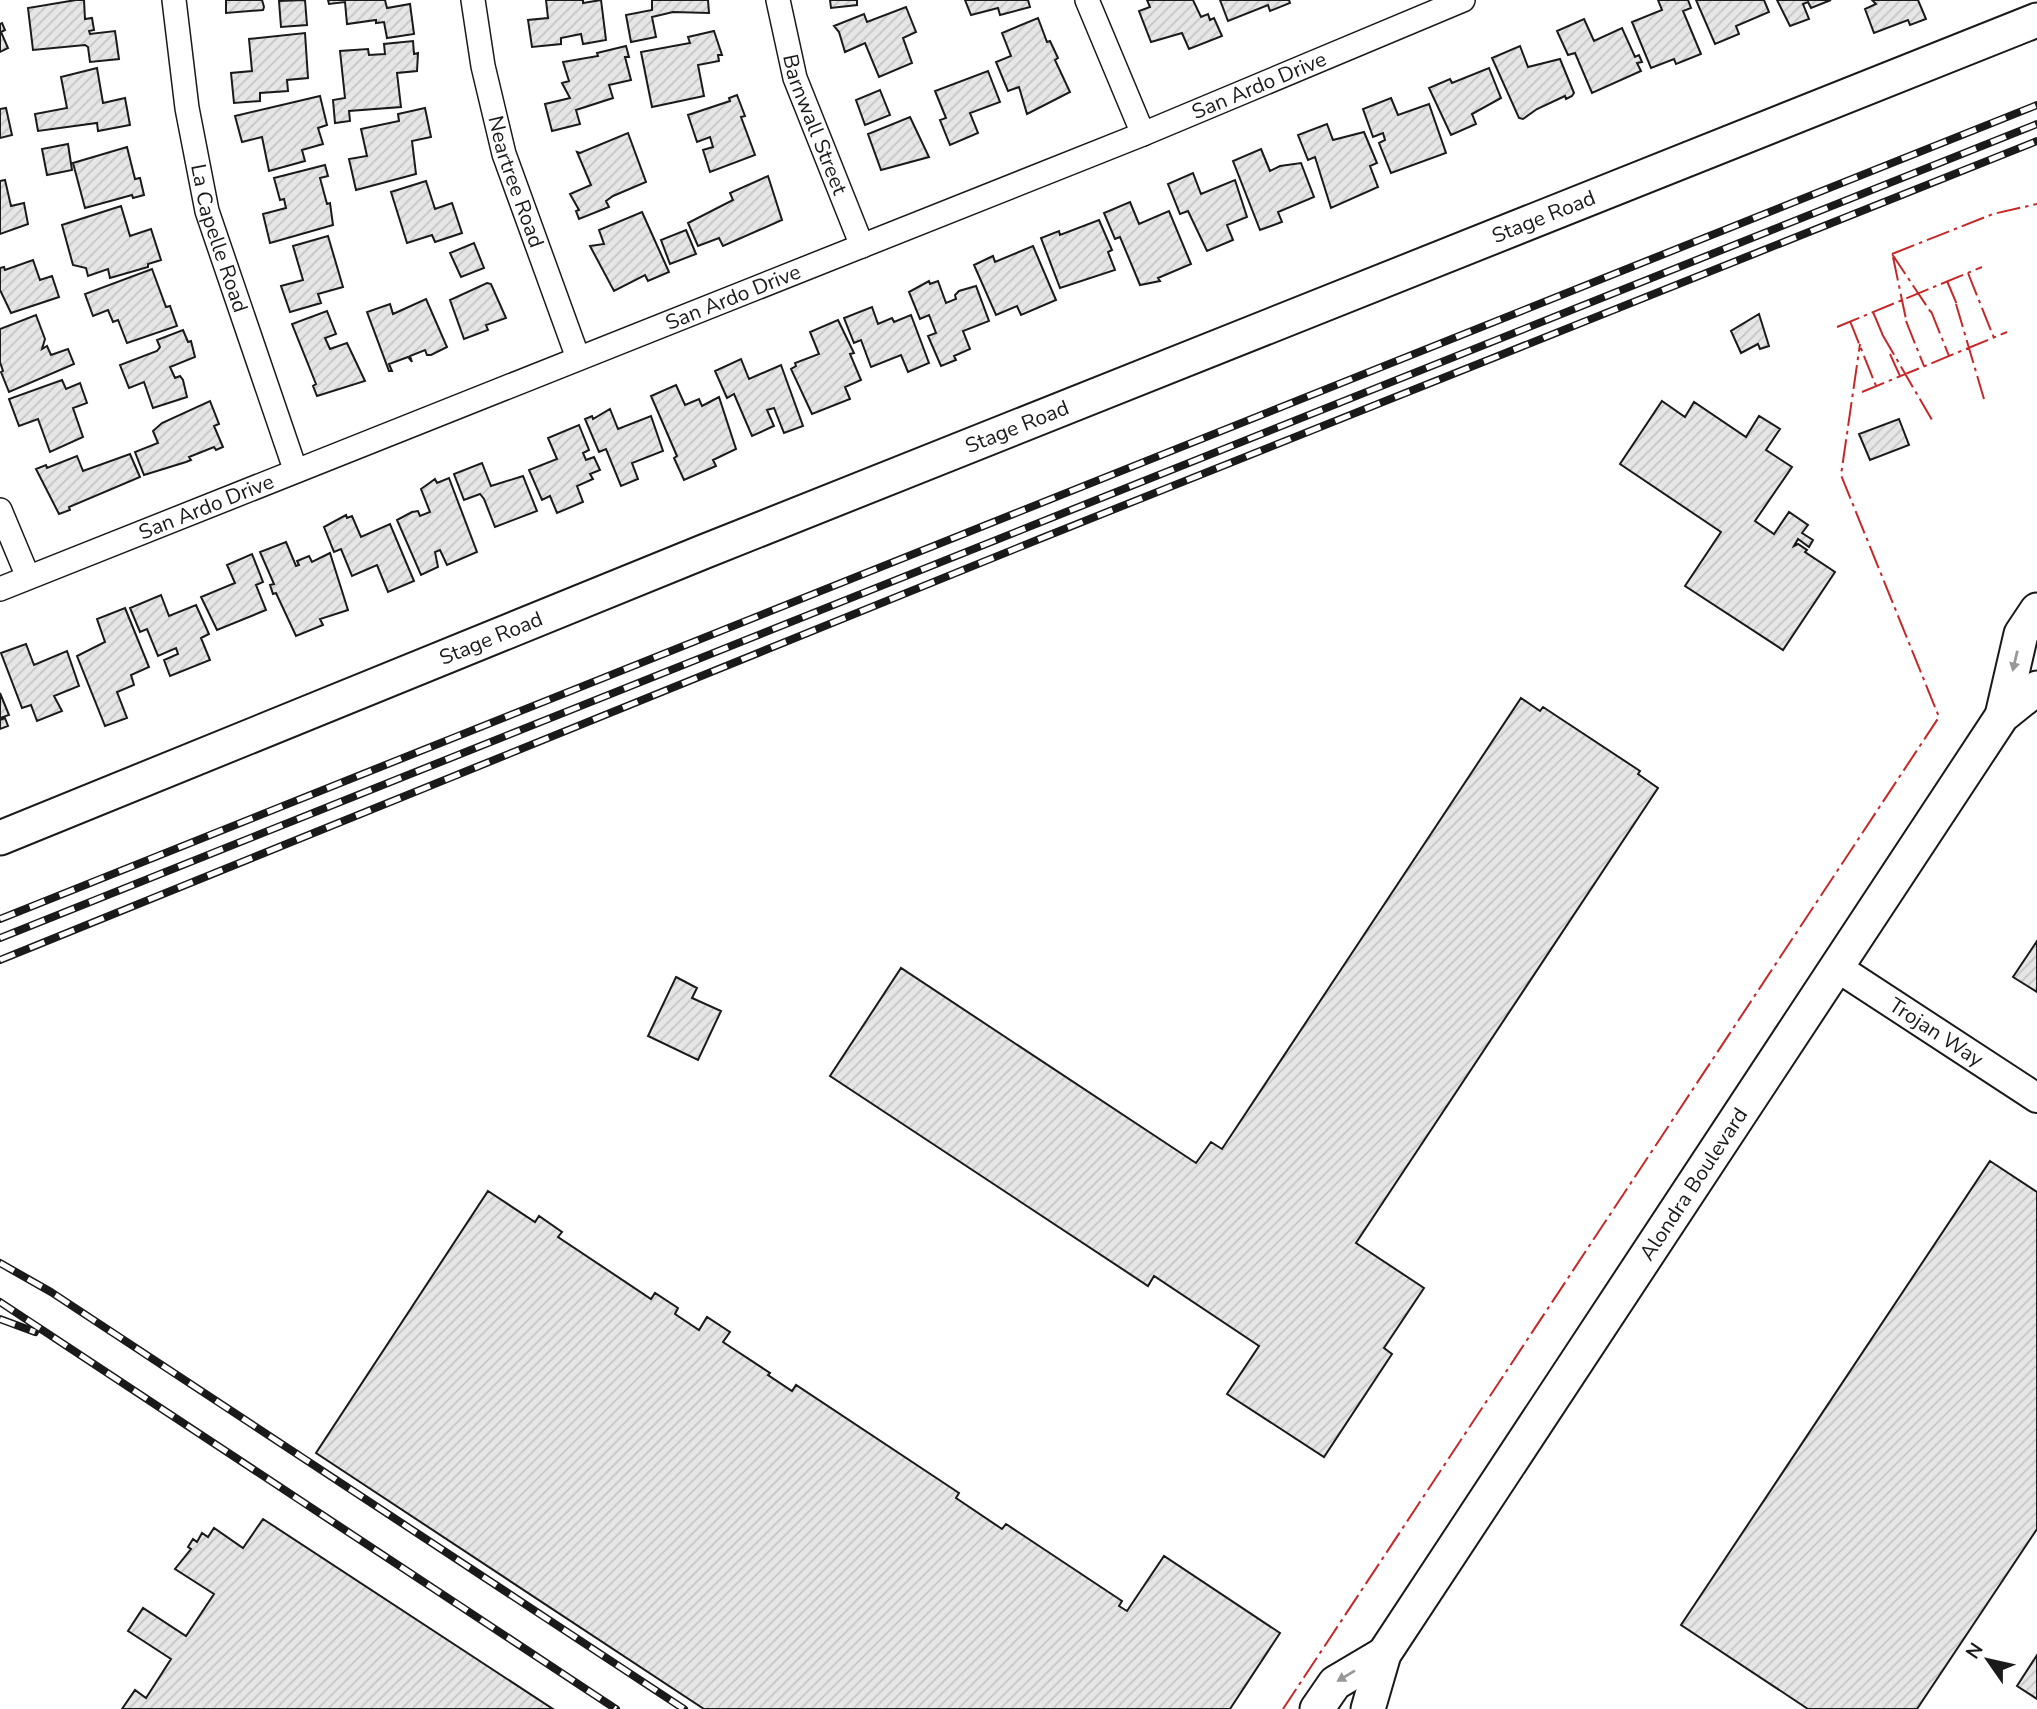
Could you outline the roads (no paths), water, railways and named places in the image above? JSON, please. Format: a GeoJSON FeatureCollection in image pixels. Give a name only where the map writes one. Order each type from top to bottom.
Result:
{"type":"FeatureCollection","features":[{"type":"Feature","properties":{"kind":"main road","name":"Stage Road"},"geometry":{"type":"LineString","coordinates":[[0,838],[716,546],[2037,19]]}},
{"type":"Feature","properties":{"kind":"main road","name":"Alondra Boulevard"},"geometry":{"type":"LineString","coordinates":[[2002,716],[2021,634],[2037,610]]}},
{"type":"Feature","properties":{"kind":"main road","name":"Alondra Boulevard"},"geometry":{"type":"LineString","coordinates":[[1368,1709],[1384,1654],[2002,716],[2037,688]]}},
{"type":"Feature","properties":{"kind":"main road","name":"Alondra Boulevard"},"geometry":{"type":"LineString","coordinates":[[1317,1709],[1335,1683],[1384,1654]]}},
{"type":"Feature","properties":{"kind":"street","name":"La Capelle Road"},"geometry":{"type":"LineString","coordinates":[[174,0],[187,108],[207,211],[295,469]]}},
{"type":"Feature","properties":{"kind":"street","name":"Neartree Road"},"geometry":{"type":"LineString","coordinates":[[473,0],[483,66],[504,154],[578,358]]}},
{"type":"Feature","properties":{"kind":"street","name":"Barnwall Street"},"geometry":{"type":"LineString","coordinates":[[778,0],[795,78],[862,246]]}},
{"type":"Feature","properties":{"kind":"street"},"geometry":{"type":"LineString","coordinates":[[1087,0],[1143,134]]}},
{"type":"Feature","properties":{"kind":"street","name":"San Ardo Drive"},"geometry":{"type":"LineString","coordinates":[[0,589],[295,469],[1143,134],[1453,2]]}},
{"type":"Feature","properties":{"kind":"street"},"geometry":{"type":"LineString","coordinates":[[0,510],[28,577]]}},
{"type":"Feature","properties":{"kind":"street","name":"Trojan Way"},"geometry":{"type":"LineString","coordinates":[[1835,966],[2037,1098]]}},
{"type":"Feature","properties":{"kind":"railway"},"geometry":{"type":"LineString","coordinates":[[0,919],[2037,105]]}},
{"type":"Feature","properties":{"kind":"railway"},"geometry":{"type":"LineString","coordinates":[[0,938],[2037,124]]}},
{"type":"Feature","properties":{"kind":"railway"},"geometry":{"type":"LineString","coordinates":[[0,960],[1042,538],[2037,141]]}},
{"type":"Feature","properties":{"kind":"railway"},"geometry":{"type":"LineString","coordinates":[[0,1263],[51,1292],[684,1709]]}},
{"type":"Feature","properties":{"kind":"railway"},"geometry":{"type":"LineString","coordinates":[[0,1302],[616,1709]]}},
{"type":"Feature","properties":{"kind":"railway"},"geometry":{"type":"LineString","coordinates":[[0,1319],[35,1332]]}}]}
